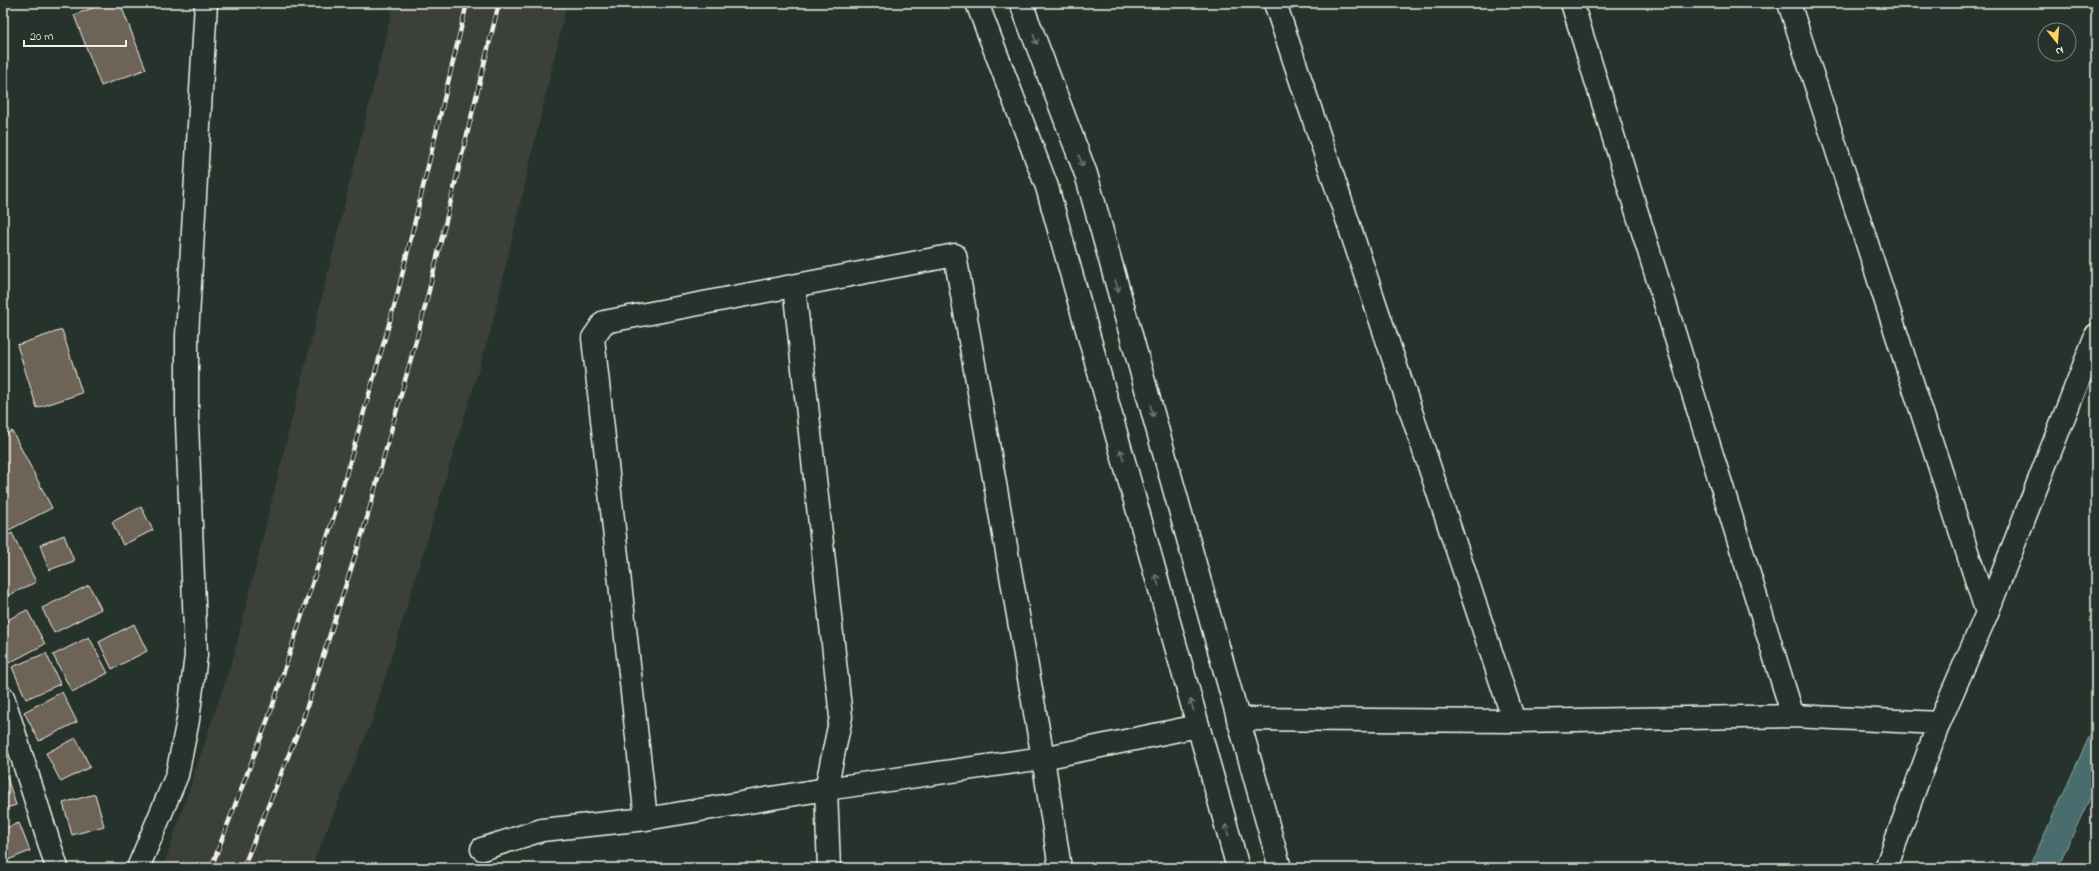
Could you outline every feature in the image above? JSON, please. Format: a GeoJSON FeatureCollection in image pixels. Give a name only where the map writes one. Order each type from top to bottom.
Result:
{"type":"FeatureCollection","features":[{"type":"Feature","properties":{"kind":"street"},"geometry":{"type":"LineString","coordinates":[[138,868],[177,775],[188,720],[196,655],[187,422],[187,336],[206,3]]}},
{"type":"Feature","properties":{"kind":"street"},"geometry":{"type":"LineString","coordinates":[[977,3],[1047,187],[1238,868]]}},
{"type":"Feature","properties":{"kind":"street"},"geometry":{"type":"LineString","coordinates":[[1021,3],[1086,174],[1280,868]]}},
{"type":"Feature","properties":{"kind":"street"},"geometry":{"type":"LineString","coordinates":[[1275,3],[1514,722]]}},
{"type":"Feature","properties":{"kind":"street"},"geometry":{"type":"LineString","coordinates":[[1572,3],[1793,716]]}},
{"type":"Feature","properties":{"kind":"street"},"geometry":{"type":"LineString","coordinates":[[1789,3],[1987,613]]}},
{"type":"Feature","properties":{"kind":"street"},"geometry":{"type":"LineString","coordinates":[[646,819],[593,338],[604,322],[955,255],[1043,758],[1060,868]]}},
{"type":"Feature","properties":{"kind":"street"},"geometry":{"type":"LineString","coordinates":[[794,286],[841,717],[826,789],[829,868]]}},
{"type":"Feature","properties":{"kind":"street"},"geometry":{"type":"LineString","coordinates":[[1886,868],[1939,723],[2089,371],[2096,335]]}},
{"type":"Feature","properties":{"kind":"street"},"geometry":{"type":"LineString","coordinates":[[3,697],[57,868]]}},
{"type":"Feature","properties":{"kind":"street"},"geometry":{"type":"LineString","coordinates":[[1238,719],[1514,722],[1793,716],[1939,723]]}},
{"type":"Feature","properties":{"kind":"street"},"geometry":{"type":"LineString","coordinates":[[482,849],[542,830],[646,819],[826,789],[1043,758],[1198,726]]}},
{"type":"Feature","properties":{"kind":"shaded area"},"geometry":{"type":"Polygon","coordinates":[[[394,3],[567,3],[491,329],[372,721],[311,868],[163,868],[234,655],[394,3]]]}},
{"type":"Feature","properties":{"kind":"water"},"geometry":{"type":"Polygon","coordinates":[[[2096,722],[2096,785],[2057,868],[2029,868],[2096,722]]]}},
{"type":"Feature","properties":{"kind":"building"},"geometry":{"type":"Polygon","coordinates":[[[105,3],[120,3],[146,69],[101,86],[74,15],[105,3]]]}},
{"type":"Feature","properties":{"kind":"building"},"geometry":{"type":"Polygon","coordinates":[[[62,330],[82,393],[37,408],[17,345],[62,330]]]}},
{"type":"Feature","properties":{"kind":"building"},"geometry":{"type":"Polygon","coordinates":[[[12,431],[52,508],[3,533],[3,436],[12,431]]]}},
{"type":"Feature","properties":{"kind":"building"},"geometry":{"type":"Polygon","coordinates":[[[141,507],[153,530],[123,545],[112,522],[141,507]]]}},
{"type":"Feature","properties":{"kind":"building"},"geometry":{"type":"Polygon","coordinates":[[[12,533],[36,582],[3,598],[3,538],[12,533]]]}},
{"type":"Feature","properties":{"kind":"building"},"geometry":{"type":"Polygon","coordinates":[[[64,535],[74,561],[49,570],[40,545],[64,535]]]}},
{"type":"Feature","properties":{"kind":"building"},"geometry":{"type":"Polygon","coordinates":[[[89,585],[101,609],[54,633],[42,608],[89,585]]]}},
{"type":"Feature","properties":{"kind":"building"},"geometry":{"type":"Polygon","coordinates":[[[27,610],[45,644],[7,664],[3,656],[3,622],[27,610]]]}},
{"type":"Feature","properties":{"kind":"building"},"geometry":{"type":"Polygon","coordinates":[[[134,624],[147,651],[112,669],[99,642],[134,624]]]}},
{"type":"Feature","properties":{"kind":"building"},"geometry":{"type":"Polygon","coordinates":[[[89,637],[108,673],[72,692],[53,655],[89,637]]]}},
{"type":"Feature","properties":{"kind":"building"},"geometry":{"type":"Polygon","coordinates":[[[46,653],[60,684],[26,699],[12,667],[46,653]]]}},
{"type":"Feature","properties":{"kind":"building"},"geometry":{"type":"Polygon","coordinates":[[[62,692],[77,722],[39,741],[24,712],[62,692]]]}},
{"type":"Feature","properties":{"kind":"building"},"geometry":{"type":"Polygon","coordinates":[[[76,738],[90,767],[61,782],[46,753],[76,738]]]}},
{"type":"Feature","properties":{"kind":"building"},"geometry":{"type":"Polygon","coordinates":[[[3,765],[16,805],[3,809],[3,765]]]}},
{"type":"Feature","properties":{"kind":"building"},"geometry":{"type":"Polygon","coordinates":[[[95,794],[104,826],[72,835],[63,803],[95,794]]]}},
{"type":"Feature","properties":{"kind":"building"},"geometry":{"type":"Polygon","coordinates":[[[19,823],[30,851],[3,862],[3,829],[19,823]]]}},
{"type":"Feature","properties":{"kind":"railway"},"geometry":{"type":"LineString","coordinates":[[211,868],[271,711],[336,510],[397,296],[467,3]]}},
{"type":"Feature","properties":{"kind":"railway"},"geometry":{"type":"LineString","coordinates":[[243,868],[302,722],[365,525],[423,315],[499,3]]}}]}
